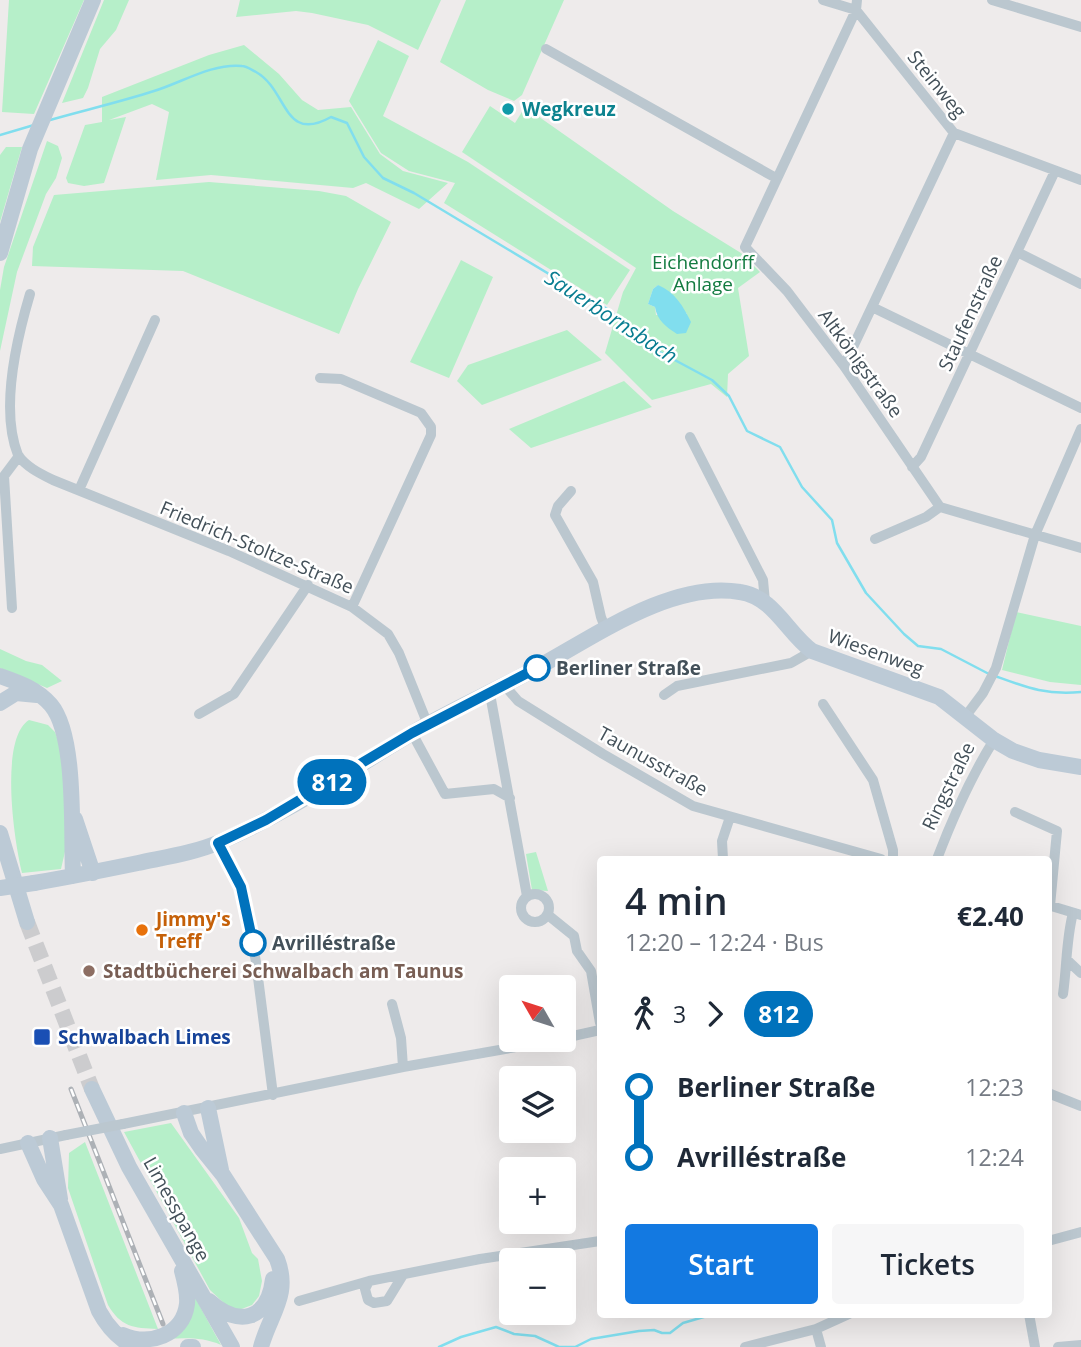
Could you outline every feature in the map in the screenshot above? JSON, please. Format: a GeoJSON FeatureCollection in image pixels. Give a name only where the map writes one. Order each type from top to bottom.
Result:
{"type":"FeatureCollection","features":[{"type":"Feature","properties":{"kind":"main road"},"geometry":{"type":"LineString","coordinates":[[0,253],[30,149],[93,0]]}},
{"type":"Feature","properties":{"kind":"main road"},"geometry":{"type":"LineString","coordinates":[[0,888],[93,873],[182,854],[218,843],[266,820],[412,733],[654,604],[690,593],[719,590],[743,592],[765,602]]}},
{"type":"Feature","properties":{"kind":"main road","name":"Wiesenweg"},"geometry":{"type":"LineString","coordinates":[[765,602],[797,640],[812,651],[939,697],[994,740]]}},
{"type":"Feature","properties":{"kind":"main road"},"geometry":{"type":"LineString","coordinates":[[0,676],[32,688],[46,699],[57,713],[63,728],[73,814],[73,876]]}},
{"type":"Feature","properties":{"kind":"main road"},"geometry":{"type":"LineString","coordinates":[[0,703],[26,692],[46,699]]}},
{"type":"Feature","properties":{"kind":"main road","name":"Ringstraße"},"geometry":{"type":"LineString","coordinates":[[994,740],[1013,751],[1039,760],[1081,767]]}},
{"type":"Feature","properties":{"kind":"main road"},"geometry":{"type":"LineString","coordinates":[[73,814],[93,873]]}},
{"type":"Feature","properties":{"kind":"main road"},"geometry":{"type":"LineString","coordinates":[[0,833],[27,922]]}},
{"type":"Feature","properties":{"kind":"main road","name":"Limesspange"},"geometry":{"type":"LineString","coordinates":[[92,1089],[129,1167],[232,1347]]}},
{"type":"Feature","properties":{"kind":"main road"},"geometry":{"type":"LineString","coordinates":[[208,1108],[223,1175]]}},
{"type":"Feature","properties":{"kind":"main road"},"geometry":{"type":"LineString","coordinates":[[184,1113],[191,1133],[223,1175],[282,1270],[283,1287],[279,1302],[261,1347]]}},
{"type":"Feature","properties":{"kind":"main road"},"geometry":{"type":"LineString","coordinates":[[50,1138],[61,1205]]}},
{"type":"Feature","properties":{"kind":"main road"},"geometry":{"type":"LineString","coordinates":[[28,1143],[44,1178],[61,1205],[99,1311],[111,1329],[134,1347]]}},
{"type":"Feature","properties":{"kind":"main road"},"geometry":{"type":"LineString","coordinates":[[198,1290],[211,1303],[233,1317],[248,1317],[266,1304],[271,1294],[273,1279],[271,1266],[256,1227]]}},
{"type":"Feature","properties":{"kind":"main road"},"geometry":{"type":"LineString","coordinates":[[111,1329],[136,1340],[147,1340],[158,1338],[178,1325],[186,1312],[187,1302],[176,1252]]}},
{"type":"Feature","properties":{"kind":"street"},"geometry":{"type":"LineString","coordinates":[[546,49],[776,178],[857,5],[823,0]]}},
{"type":"Feature","properties":{"kind":"street"},"geometry":{"type":"LineString","coordinates":[[992,0],[1081,27]]}},
{"type":"Feature","properties":{"kind":"street","name":"Steinweg"},"geometry":{"type":"LineString","coordinates":[[857,5],[954,133],[1081,180]]}},
{"type":"Feature","properties":{"kind":"street"},"geometry":{"type":"LineString","coordinates":[[845,366],[954,133]]}},
{"type":"Feature","properties":{"kind":"street","name":"Staufenstraße"},"geometry":{"type":"LineString","coordinates":[[912,467],[921,457],[1055,171]]}},
{"type":"Feature","properties":{"kind":"street","name":"Altkönigstraße"},"geometry":{"type":"LineString","coordinates":[[776,178],[745,247],[787,291],[845,366],[940,507]]}},
{"type":"Feature","properties":{"kind":"street"},"geometry":{"type":"LineString","coordinates":[[1017,253],[1081,284]]}},
{"type":"Feature","properties":{"kind":"street"},"geometry":{"type":"LineString","coordinates":[[12,608],[4,476],[19,456],[5,428],[4,404],[12,357],[30,294]]}},
{"type":"Feature","properties":{"kind":"street"},"geometry":{"type":"LineString","coordinates":[[872,307],[1081,408]]}},
{"type":"Feature","properties":{"kind":"street"},"geometry":{"type":"LineString","coordinates":[[79,491],[155,320]]}},
{"type":"Feature","properties":{"kind":"street"},"geometry":{"type":"LineString","coordinates":[[320,378],[341,379],[421,413],[431,427],[431,435],[352,607]]}},
{"type":"Feature","properties":{"kind":"street"},"geometry":{"type":"LineString","coordinates":[[965,717],[991,680],[996,668],[1035,535],[1081,429]]}},
{"type":"Feature","properties":{"kind":"street","name":"Wiesenweg"},"geometry":{"type":"LineString","coordinates":[[690,437],[763,580],[765,602]]}},
{"type":"Feature","properties":{"kind":"street","name":"Friedrich-Stoltze-Straße"},"geometry":{"type":"LineString","coordinates":[[19,456],[35,470],[79,491],[307,585],[352,607],[388,634],[399,653],[428,725]]}},
{"type":"Feature","properties":{"kind":"street"},"geometry":{"type":"LineString","coordinates":[[571,491],[558,506],[555,515],[593,582],[606,630]]}},
{"type":"Feature","properties":{"kind":"street"},"geometry":{"type":"LineString","coordinates":[[875,539],[926,517],[940,507],[1081,548]]}},
{"type":"Feature","properties":{"kind":"street"},"geometry":{"type":"LineString","coordinates":[[199,714],[234,694],[307,585]]}},
{"type":"Feature","properties":{"kind":"street"},"geometry":{"type":"LineString","coordinates":[[664,695],[677,686],[790,663],[812,651]]}},
{"type":"Feature","properties":{"kind":"street"},"geometry":{"type":"LineString","coordinates":[[497,690],[510,798],[527,896],[521,908],[526,919],[538,922],[548,915],[550,907],[543,896],[527,896]]}},
{"type":"Feature","properties":{"kind":"street","name":"Taunusstraße"},"geometry":{"type":"LineString","coordinates":[[497,690],[692,806],[870,856]]}},
{"type":"Feature","properties":{"kind":"street"},"geometry":{"type":"LineString","coordinates":[[823,704],[873,780],[893,856]]}},
{"type":"Feature","properties":{"kind":"street"},"geometry":{"type":"LineString","coordinates":[[412,733],[445,794],[494,789],[510,798]]}},
{"type":"Feature","properties":{"kind":"street","name":"Ringstraße"},"geometry":{"type":"LineString","coordinates":[[938,856],[968,784],[994,740]]}},
{"type":"Feature","properties":{"kind":"street"},"geometry":{"type":"LineString","coordinates":[[1015,812],[1057,831],[1052,878]]}},
{"type":"Feature","properties":{"kind":"street"},"geometry":{"type":"LineString","coordinates":[[723,856],[722,841],[730,817]]}},
{"type":"Feature","properties":{"kind":"street"},"geometry":{"type":"LineString","coordinates":[[218,843],[241,887],[248,918],[273,1095]]}},
{"type":"Feature","properties":{"kind":"street"},"geometry":{"type":"LineString","coordinates":[[1052,907],[1077,914],[1066,945],[1068,960],[1063,994]]}},
{"type":"Feature","properties":{"kind":"street"},"geometry":{"type":"LineString","coordinates":[[548,915],[574,936],[577,951],[591,971],[597,1006]]}},
{"type":"Feature","properties":{"kind":"street"},"geometry":{"type":"LineString","coordinates":[[1068,960],[1081,973]]}},
{"type":"Feature","properties":{"kind":"street"},"geometry":{"type":"LineString","coordinates":[[392,1004],[401,1038],[403,1067]]}},
{"type":"Feature","properties":{"kind":"street"},"geometry":{"type":"LineString","coordinates":[[576,1035],[597,1031]]}},
{"type":"Feature","properties":{"kind":"street"},"geometry":{"type":"LineString","coordinates":[[0,1149],[499,1050]]}},
{"type":"Feature","properties":{"kind":"street"},"geometry":{"type":"LineString","coordinates":[[1052,1095],[1081,1106]]}},
{"type":"Feature","properties":{"kind":"street"},"geometry":{"type":"LineString","coordinates":[[1052,1240],[1081,1232]]}},
{"type":"Feature","properties":{"kind":"street"},"geometry":{"type":"LineString","coordinates":[[299,1301],[369,1281],[480,1259],[597,1241]]}},
{"type":"Feature","properties":{"kind":"street"},"geometry":{"type":"LineString","coordinates":[[369,1281],[365,1295],[368,1300],[380,1303],[393,1295],[403,1275]]}},
{"type":"Feature","properties":{"kind":"street"},"geometry":{"type":"LineString","coordinates":[[745,1347],[816,1329],[840,1318]]}},
{"type":"Feature","properties":{"kind":"street"},"geometry":{"type":"LineString","coordinates":[[1030,1318],[1035,1347]]}},
{"type":"Feature","properties":{"kind":"street"},"geometry":{"type":"LineString","coordinates":[[816,1329],[821,1347]]}},
{"type":"Feature","properties":{"kind":"street"},"geometry":{"type":"LineString","coordinates":[[1058,1347],[1081,1346]]}},
{"type":"Feature","properties":{"kind":"green space"},"geometry":{"type":"Polygon","coordinates":[[[9,0],[84,0],[34,114],[2,112],[9,0]]]}},
{"type":"Feature","properties":{"kind":"green space"},"geometry":{"type":"Polygon","coordinates":[[[104,0],[129,0],[116,30],[100,49],[83,98],[62,103],[104,0]]]}},
{"type":"Feature","properties":{"kind":"green space"},"geometry":{"type":"Polygon","coordinates":[[[240,0],[441,0],[418,50],[368,25],[312,13],[296,11],[236,17],[240,0]]]}},
{"type":"Feature","properties":{"kind":"green space"},"geometry":{"type":"Polygon","coordinates":[[[466,0],[564,0],[522,95],[514,101],[488,90],[440,62],[466,0]]]}},
{"type":"Feature","properties":{"kind":"green space"},"geometry":{"type":"Polygon","coordinates":[[[378,40],[409,56],[383,116],[468,162],[630,270],[607,305],[444,203],[455,183],[409,171],[381,153],[349,101],[378,40]]]}},
{"type":"Feature","properties":{"kind":"green space"},"geometry":{"type":"Polygon","coordinates":[[[244,45],[279,74],[302,100],[318,110],[351,107],[380,154],[403,171],[448,183],[419,209],[366,183],[353,188],[211,175],[156,180],[169,112],[152,104],[109,120],[126,117],[104,183],[84,186],[68,183],[66,178],[85,125],[102,122],[102,97],[209,55],[244,45]]]}},
{"type":"Feature","properties":{"kind":"green space","name":"Eichendorff Anlage"},"geometry":{"type":"Polygon","coordinates":[[[490,106],[515,123],[525,107],[673,211],[741,253],[760,272],[738,288],[749,356],[728,374],[727,397],[711,384],[652,400],[605,353],[623,292],[636,268],[462,152],[490,106]],[[658,285],[653,289],[648,304],[655,307],[656,315],[687,314],[658,285]]]}},
{"type":"Feature","properties":{"kind":"green space"},"geometry":{"type":"Polygon","coordinates":[[[47,141],[58,146],[62,158],[17,272],[0,351],[0,290],[4,267],[47,141]]]}},
{"type":"Feature","properties":{"kind":"green space"},"geometry":{"type":"Polygon","coordinates":[[[6,147],[22,147],[0,222],[0,155],[6,147]]]}},
{"type":"Feature","properties":{"kind":"green space"},"geometry":{"type":"Polygon","coordinates":[[[209,182],[319,191],[346,196],[391,222],[339,334],[183,271],[32,266],[33,247],[54,195],[209,182]]]}},
{"type":"Feature","properties":{"kind":"green space"},"geometry":{"type":"Polygon","coordinates":[[[461,260],[493,277],[449,378],[410,362],[461,260]]]}},
{"type":"Feature","properties":{"kind":"green space"},"geometry":{"type":"Polygon","coordinates":[[[567,330],[602,360],[482,405],[457,381],[468,365],[567,330]]]}},
{"type":"Feature","properties":{"kind":"green space"},"geometry":{"type":"Polygon","coordinates":[[[624,381],[652,407],[531,448],[509,429],[624,381]]]}},
{"type":"Feature","properties":{"kind":"green space"},"geometry":{"type":"Polygon","coordinates":[[[1016,612],[1081,626],[1081,685],[1050,682],[1002,670],[1016,612]]]}},
{"type":"Feature","properties":{"kind":"green space"},"geometry":{"type":"Polygon","coordinates":[[[0,649],[42,665],[62,681],[47,688],[0,668],[0,649]]]}},
{"type":"Feature","properties":{"kind":"green space"},"geometry":{"type":"Polygon","coordinates":[[[29,720],[48,725],[55,732],[64,757],[67,843],[61,869],[22,873],[15,836],[12,767],[14,746],[20,730],[29,720]]]}},
{"type":"Feature","properties":{"kind":"green space"},"geometry":{"type":"Polygon","coordinates":[[[536,852],[548,891],[532,890],[526,854],[536,852]]]}},
{"type":"Feature","properties":{"kind":"green space"},"geometry":{"type":"Polygon","coordinates":[[[171,1123],[239,1218],[252,1253],[258,1259],[262,1281],[259,1296],[252,1305],[239,1310],[228,1307],[210,1290],[124,1132],[171,1123]]]}},
{"type":"Feature","properties":{"kind":"green space"},"geometry":{"type":"Polygon","coordinates":[[[85,1142],[158,1329],[128,1325],[118,1318],[108,1305],[68,1188],[69,1153],[85,1142]]]}},
{"type":"Feature","properties":{"kind":"green space"},"geometry":{"type":"Polygon","coordinates":[[[191,1290],[221,1345],[201,1339],[166,1339],[191,1290]]]}},
{"type":"Feature","properties":{"kind":"water"},"geometry":{"type":"Polygon","coordinates":[[[658,285],[674,296],[685,310],[691,322],[686,333],[677,334],[669,329],[660,319],[655,307],[648,304],[653,289],[658,285]]]}},
{"type":"Feature","properties":{"kind":"waterway","name":"Sauerbornsbach"},"geometry":{"type":"LineString","coordinates":[[50,120],[164,88],[208,70],[242,66],[266,80],[288,111],[304,124],[315,124],[331,117],[347,123],[364,157],[383,178],[414,193],[609,310],[643,343],[712,380],[729,396],[747,431],[780,447],[802,487],[832,520],[837,543],[866,593],[904,634],[918,646],[941,649],[989,674]]}},
{"type":"Feature","properties":{"kind":"waterway","name":"Sauerbornsbach"},"geometry":{"type":"LineString","coordinates":[[0,135],[34,125]]}},
{"type":"Feature","properties":{"kind":"waterway","name":"Sauerbornsbach"},"geometry":{"type":"LineString","coordinates":[[995,676],[1037,690],[1081,692]]}},
{"type":"Feature","properties":{"kind":"waterway"},"geometry":{"type":"LineString","coordinates":[[439,1347],[461,1337],[496,1327],[514,1334],[535,1336],[559,1347],[575,1347],[591,1339],[639,1331],[670,1333],[683,1323],[700,1318]]}},
{"type":"Feature","properties":{"kind":"tunnel"},"geometry":{"type":"LineString","coordinates":[[27,922],[92,1089]]}},
{"type":"Feature","properties":{"kind":"railway"},"geometry":{"type":"LineString","coordinates":[[71,1089],[163,1324]]}},
{"type":"Feature","properties":{"kind":"bus line","name":"812"},"geometry":{"type":"LineString","coordinates":[[253,943],[241,887],[218,843],[266,820],[412,733],[537,668]]}},
{"type":"Feature","properties":{"kind":"place","name":"Wegkreuz"},"geometry":{"type":"Point","coordinates":[508,109]}},
{"type":"Feature","properties":{"kind":"place","name":"Berliner Straße"},"geometry":{"type":"Point","coordinates":[537,668]}},
{"type":"Feature","properties":{"kind":"place","name":"Jimmy's Treff"},"geometry":{"type":"Point","coordinates":[142,930]}},
{"type":"Feature","properties":{"kind":"place","name":"Avrilléstraße"},"geometry":{"type":"Point","coordinates":[253,943]}},
{"type":"Feature","properties":{"kind":"place","name":"Stadtbücherei Schwalbach am Taunus"},"geometry":{"type":"Point","coordinates":[89,971]}},
{"type":"Feature","properties":{"kind":"place","name":"Schwalbach Limes"},"geometry":{"type":"Point","coordinates":[42,1037]}}]}
